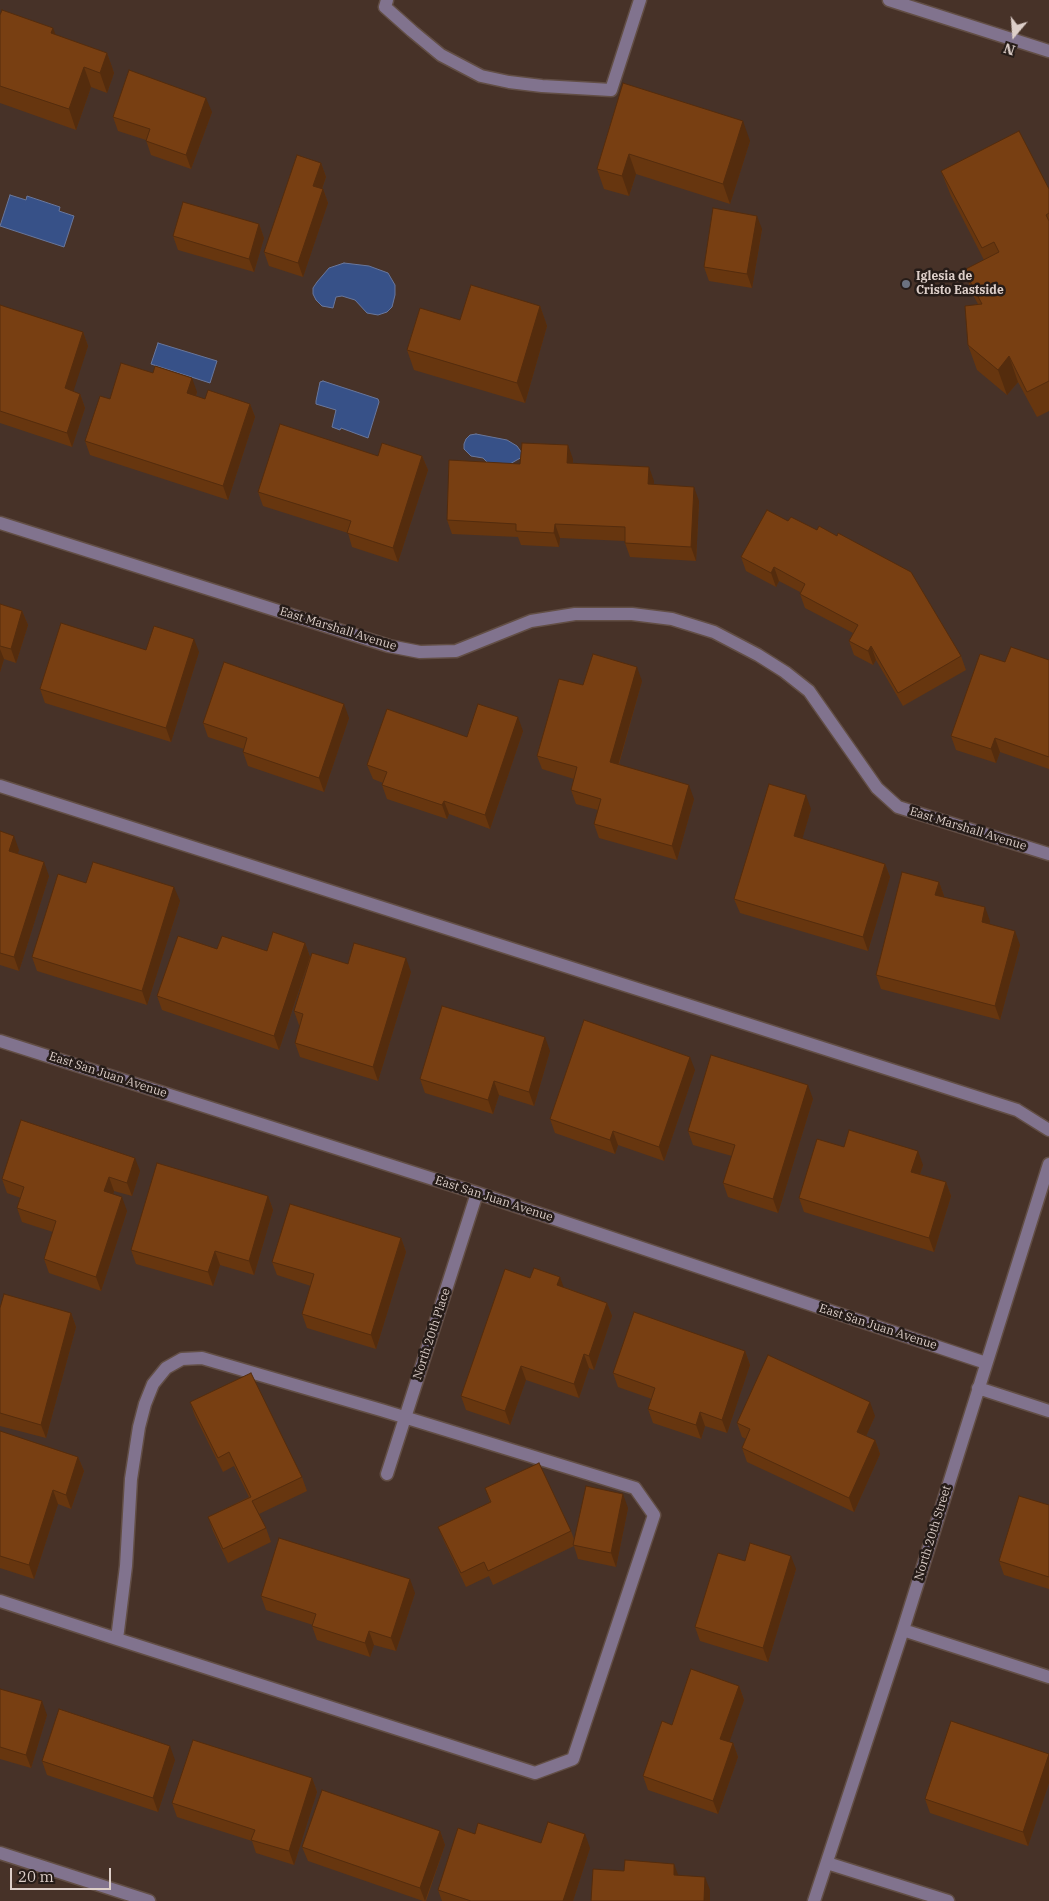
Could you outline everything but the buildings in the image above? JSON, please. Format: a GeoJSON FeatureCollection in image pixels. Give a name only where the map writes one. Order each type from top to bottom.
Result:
{"type":"FeatureCollection","features":[{"type":"Feature","properties":{"kind":"street"},"geometry":{"type":"LineString","coordinates":[[387,0],[385,7],[434,49],[465,69],[481,76],[542,86],[611,90],[640,0]]}},
{"type":"Feature","properties":{"kind":"street"},"geometry":{"type":"LineString","coordinates":[[889,0],[1049,51]]}},
{"type":"Feature","properties":{"kind":"street","name":"East Marshall Avenue"},"geometry":{"type":"LineString","coordinates":[[0,523],[390,646],[420,652],[456,651],[531,620],[575,614],[632,614],[672,619],[714,632],[758,654],[809,691],[877,788],[898,806],[1049,854]]}},
{"type":"Feature","properties":{"kind":"street"},"geometry":{"type":"LineString","coordinates":[[0,786],[1017,1110],[1049,1130]]}},
{"type":"Feature","properties":{"kind":"street","name":"East San Juan Avenue"},"geometry":{"type":"LineString","coordinates":[[0,1041],[477,1193],[986,1363]]}},
{"type":"Feature","properties":{"kind":"street","name":"North 20th Street"},"geometry":{"type":"LineString","coordinates":[[814,1901],[903,1630],[1049,1164]]}},
{"type":"Feature","properties":{"kind":"street","name":"North 20th Place"},"geometry":{"type":"LineString","coordinates":[[387,1474],[477,1193]]}},
{"type":"Feature","properties":{"kind":"street"},"geometry":{"type":"LineString","coordinates":[[0,1601],[118,1639],[535,1773],[573,1759],[654,1515],[635,1488],[202,1358],[182,1359],[166,1368],[153,1384],[139,1427],[131,1479],[124,1584],[118,1639]]}},
{"type":"Feature","properties":{"kind":"street"},"geometry":{"type":"LineString","coordinates":[[978,1388],[1049,1411]]}},
{"type":"Feature","properties":{"kind":"street"},"geometry":{"type":"LineString","coordinates":[[903,1630],[1049,1678]]}},
{"type":"Feature","properties":{"kind":"street"},"geometry":{"type":"LineString","coordinates":[[0,1854],[149,1901]]}},
{"type":"Feature","properties":{"kind":"street"},"geometry":{"type":"LineString","coordinates":[[827,1863],[948,1901]]}},
{"type":"Feature","properties":{"kind":"water"},"geometry":{"type":"Polygon","coordinates":[[[10,195],[26,200],[27,196],[60,207],[59,211],[74,216],[64,247],[0,226],[10,195]]]}},
{"type":"Feature","properties":{"kind":"water"},"geometry":{"type":"Polygon","coordinates":[[[344,263],[369,266],[388,273],[395,285],[395,295],[392,307],[387,312],[378,315],[367,313],[355,300],[342,296],[336,297],[333,308],[322,306],[316,300],[313,288],[317,282],[329,268],[344,263]]]}},
{"type":"Feature","properties":{"kind":"water"},"geometry":{"type":"Polygon","coordinates":[[[158,343],[217,361],[210,383],[151,364],[158,343]]]}},
{"type":"Feature","properties":{"kind":"water"},"geometry":{"type":"Polygon","coordinates":[[[323,381],[378,399],[379,402],[368,438],[341,428],[340,430],[332,427],[336,410],[316,404],[320,382],[323,381]]]}},
{"type":"Feature","properties":{"kind":"water"},"geometry":{"type":"Polygon","coordinates":[[[476,434],[507,440],[517,446],[524,456],[508,465],[491,466],[483,458],[471,456],[464,449],[466,439],[470,435],[476,434]]]}},
{"type":"Feature","properties":{"kind":"place","name":"Iglesia de Cristo Eastside"},"geometry":{"type":"Point","coordinates":[906,284]}}]}
